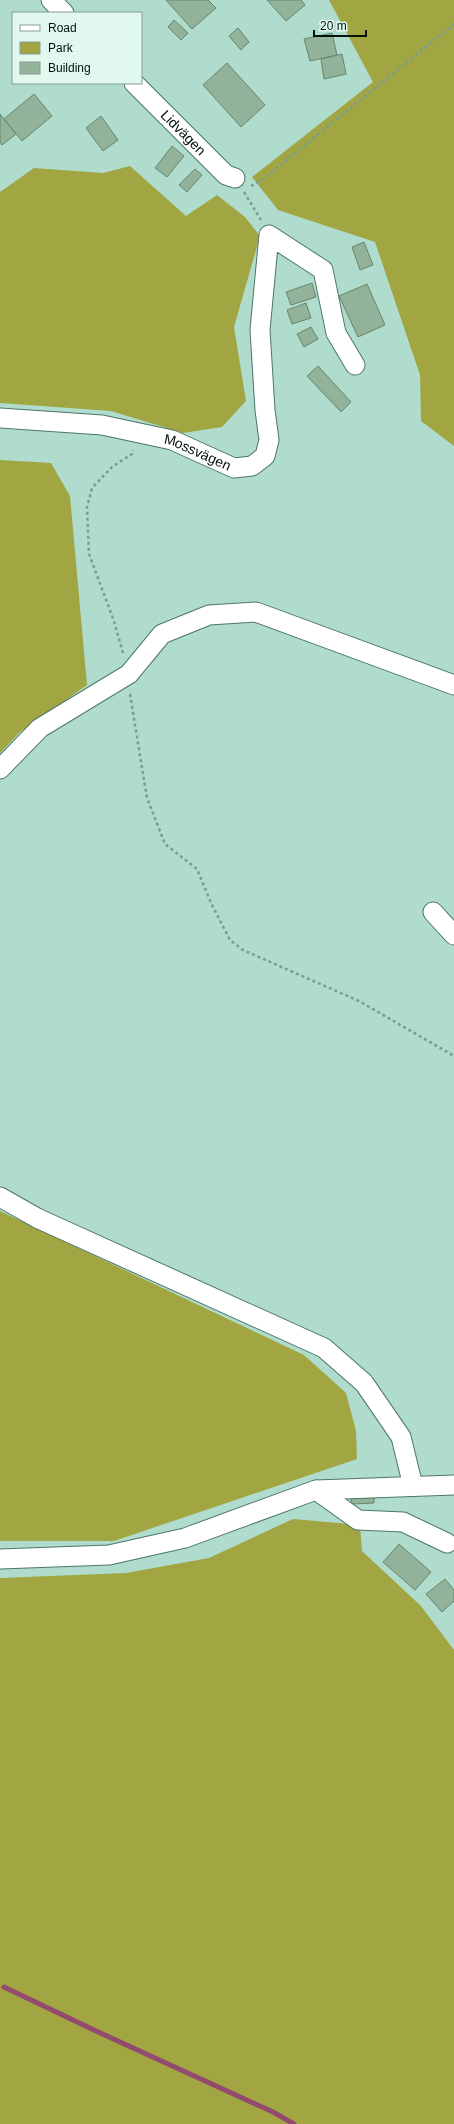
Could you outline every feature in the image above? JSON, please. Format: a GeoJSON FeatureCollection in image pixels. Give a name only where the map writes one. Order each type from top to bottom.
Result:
{"type":"FeatureCollection","features":[{"type":"Feature","properties":{"kind":"lane"},"geometry":{"type":"LineString","coordinates":[[51,0],[63,12]]}},
{"type":"Feature","properties":{"kind":"lane","name":"Lidvägen"},"geometry":{"type":"LineString","coordinates":[[135,84],[226,175],[238,184]]}},
{"type":"Feature","properties":{"kind":"lane"},"geometry":{"type":"LineString","coordinates":[[270,235],[323,270],[336,332],[355,365]]}},
{"type":"Feature","properties":{"kind":"lane","name":"Mossvägen"},"geometry":{"type":"LineString","coordinates":[[0,418],[102,426],[134,432],[172,440],[234,468],[252,466],[265,456],[269,440],[260,330],[270,235]]}},
{"type":"Feature","properties":{"kind":"lane"},"geometry":{"type":"LineString","coordinates":[[0,769],[40,728],[128,674],[162,634],[209,615],[256,612],[454,685]]}},
{"type":"Feature","properties":{"kind":"lane"},"geometry":{"type":"LineString","coordinates":[[433,912],[454,935]]}},
{"type":"Feature","properties":{"kind":"lane"},"geometry":{"type":"LineString","coordinates":[[0,1197],[37,1218],[324,1348],[364,1383],[401,1437],[413,1486]]}},
{"type":"Feature","properties":{"kind":"lane"},"geometry":{"type":"LineString","coordinates":[[0,1559],[109,1555],[185,1538],[316,1490],[454,1485]]}},
{"type":"Feature","properties":{"kind":"lane"},"geometry":{"type":"LineString","coordinates":[[316,1490],[358,1520],[402,1522],[447,1543]]}},
{"type":"Feature","properties":{"kind":"path"},"geometry":{"type":"LineString","coordinates":[[270,235],[238,184],[262,180],[454,24]]}},
{"type":"Feature","properties":{"kind":"path"},"geometry":{"type":"LineString","coordinates":[[134,432],[132,454],[112,467],[92,488],[87,507],[89,554],[114,621],[128,674],[137,744],[147,798],[165,844],[197,869],[210,903],[230,940],[243,950],[359,1001],[454,1056]]}},
{"type":"Feature","properties":{"kind":"green space"},"geometry":{"type":"Polygon","coordinates":[[[329,0],[454,0],[454,446],[421,421],[420,375],[375,242],[278,210],[252,177],[373,82],[329,0]]]}},
{"type":"Feature","properties":{"kind":"green space"},"geometry":{"type":"Polygon","coordinates":[[[130,166],[186,216],[217,195],[245,217],[260,236],[234,327],[246,401],[222,427],[183,433],[111,411],[0,403],[0,192],[34,168],[103,173],[130,166]]]}},
{"type":"Feature","properties":{"kind":"green space"},"geometry":{"type":"Polygon","coordinates":[[[0,460],[51,463],[70,496],[87,685],[19,733],[0,753],[0,460]]]}},
{"type":"Feature","properties":{"kind":"green space"},"geometry":{"type":"Polygon","coordinates":[[[0,1211],[304,1355],[346,1393],[356,1431],[357,1459],[114,1541],[0,1541],[0,1211]]]}},
{"type":"Feature","properties":{"kind":"green space"},"geometry":{"type":"Polygon","coordinates":[[[293,1519],[360,1525],[362,1551],[421,1606],[454,1650],[454,2124],[0,2124],[0,1578],[126,1573],[209,1558],[293,1519]]]}},
{"type":"Feature","properties":{"kind":"building"},"geometry":{"type":"Polygon","coordinates":[[[166,0],[208,0],[216,8],[192,29],[166,0]]]}},
{"type":"Feature","properties":{"kind":"building"},"geometry":{"type":"Polygon","coordinates":[[[267,0],[301,0],[305,5],[286,21],[267,0]]]}},
{"type":"Feature","properties":{"kind":"building"},"geometry":{"type":"Polygon","coordinates":[[[174,20],[188,33],[181,40],[168,27],[174,20]]]}},
{"type":"Feature","properties":{"kind":"building"},"geometry":{"type":"Polygon","coordinates":[[[238,28],[249,42],[241,50],[229,36],[238,28]]]}},
{"type":"Feature","properties":{"kind":"building"},"geometry":{"type":"Polygon","coordinates":[[[332,33],[337,55],[310,61],[304,39],[332,33]]]}},
{"type":"Feature","properties":{"kind":"building"},"geometry":{"type":"Polygon","coordinates":[[[342,54],[346,74],[324,79],[321,59],[342,54]]]}},
{"type":"Feature","properties":{"kind":"building"},"geometry":{"type":"Polygon","coordinates":[[[227,63],[265,105],[241,127],[203,85],[227,63]]]}},
{"type":"Feature","properties":{"kind":"building"},"geometry":{"type":"Polygon","coordinates":[[[34,94],[52,116],[22,141],[4,119],[34,94]]]}},
{"type":"Feature","properties":{"kind":"building"},"geometry":{"type":"Polygon","coordinates":[[[0,114],[16,134],[2,145],[0,142],[0,114]]]}},
{"type":"Feature","properties":{"kind":"building"},"geometry":{"type":"Polygon","coordinates":[[[101,116],[118,140],[103,151],[86,128],[101,116]]]}},
{"type":"Feature","properties":{"kind":"building"},"geometry":{"type":"Polygon","coordinates":[[[172,146],[184,156],[167,177],[155,168],[172,146]]]}},
{"type":"Feature","properties":{"kind":"building"},"geometry":{"type":"Polygon","coordinates":[[[195,169],[202,175],[187,192],[179,185],[195,169]]]}},
{"type":"Feature","properties":{"kind":"building"},"geometry":{"type":"Polygon","coordinates":[[[364,242],[373,265],[360,270],[352,247],[364,242]]]}},
{"type":"Feature","properties":{"kind":"building"},"geometry":{"type":"Polygon","coordinates":[[[312,283],[316,297],[291,305],[286,292],[312,283]]]}},
{"type":"Feature","properties":{"kind":"building"},"geometry":{"type":"Polygon","coordinates":[[[367,284],[385,325],[358,337],[339,296],[367,284]]]}},
{"type":"Feature","properties":{"kind":"building"},"geometry":{"type":"Polygon","coordinates":[[[306,303],[311,318],[292,324],[287,310],[306,303]]]}},
{"type":"Feature","properties":{"kind":"building"},"geometry":{"type":"Polygon","coordinates":[[[311,327],[318,339],[304,347],[297,334],[311,327]]]}},
{"type":"Feature","properties":{"kind":"building"},"geometry":{"type":"Polygon","coordinates":[[[318,366],[351,402],[341,412],[307,376],[318,366]]]}},
{"type":"Feature","properties":{"kind":"building"},"geometry":{"type":"Polygon","coordinates":[[[374,1497],[374,1503],[352,1504],[351,1498],[374,1497]]]}},
{"type":"Feature","properties":{"kind":"building"},"geometry":{"type":"Polygon","coordinates":[[[399,1544],[431,1572],[415,1590],[383,1562],[399,1544]]]}},
{"type":"Feature","properties":{"kind":"building"},"geometry":{"type":"Polygon","coordinates":[[[445,1579],[454,1590],[454,1601],[442,1612],[426,1594],[445,1579]]]}},
{"type":"Feature","properties":{"kind":"waterway"},"geometry":{"type":"LineString","coordinates":[[4,1987],[273,2112],[294,2124]]}}]}
